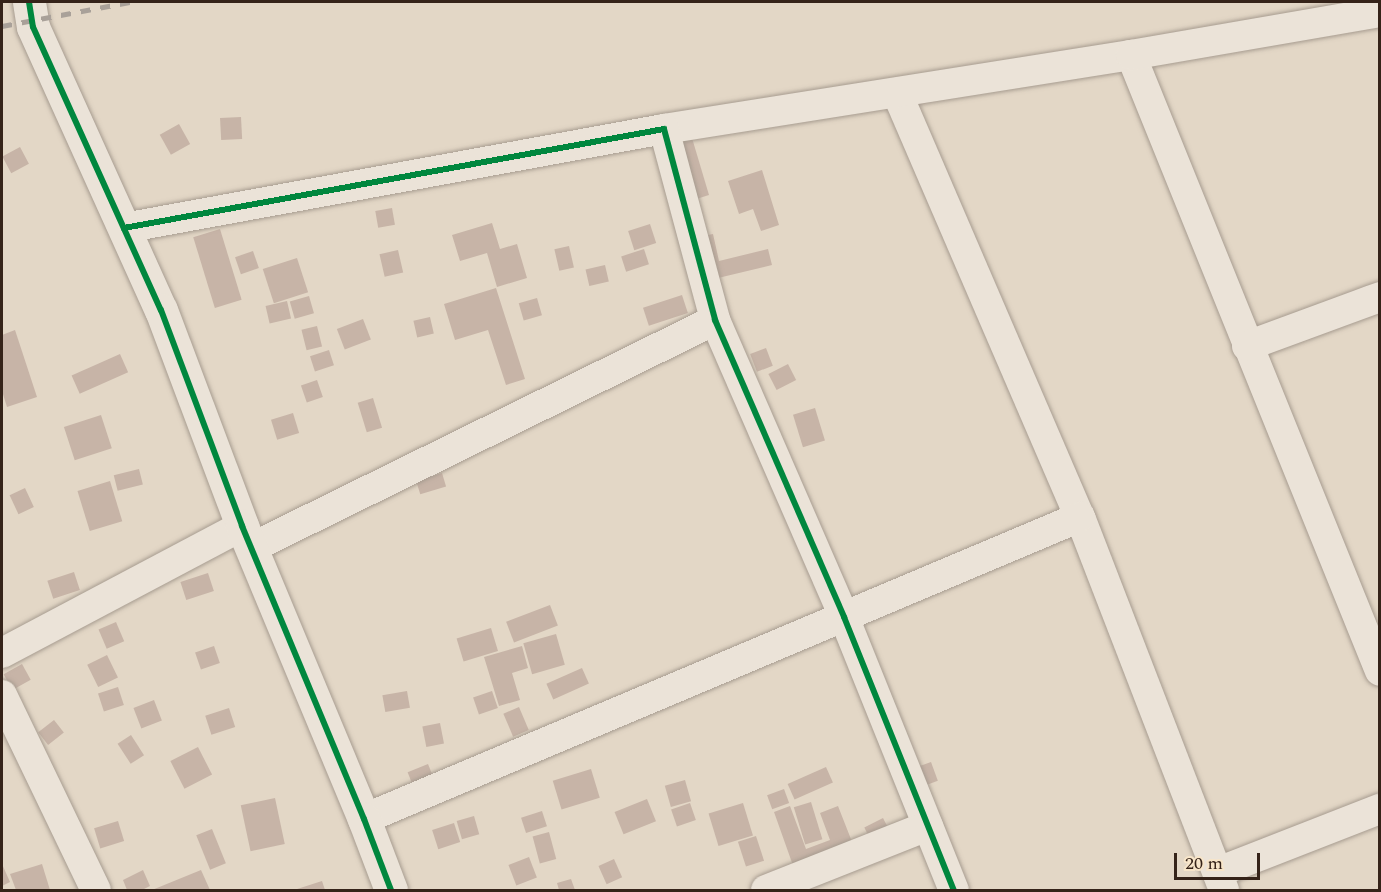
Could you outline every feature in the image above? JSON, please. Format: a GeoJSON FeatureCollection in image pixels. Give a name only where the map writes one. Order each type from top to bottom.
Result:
{"type":"FeatureCollection","features":[{"type":"Feature","properties":{"kind":"street"},"geometry":{"type":"LineString","coordinates":[[29,2],[33,27],[160,310],[246,537],[364,819],[391,891]]}},
{"type":"Feature","properties":{"kind":"street"},"geometry":{"type":"LineString","coordinates":[[124,228],[664,129],[1131,55],[1380,12]]}},
{"type":"Feature","properties":{"kind":"street"},"geometry":{"type":"LineString","coordinates":[[1131,55],[1246,346],[1380,671]]}},
{"type":"Feature","properties":{"kind":"street"},"geometry":{"type":"LineString","coordinates":[[897,93],[1080,517],[1221,881],[1380,808]]}},
{"type":"Feature","properties":{"kind":"street"},"geometry":{"type":"LineString","coordinates":[[664,129],[715,320],[844,617],[954,891]]}},
{"type":"Feature","properties":{"kind":"street"},"geometry":{"type":"LineString","coordinates":[[1246,346],[1380,297]]}},
{"type":"Feature","properties":{"kind":"street"},"geometry":{"type":"LineString","coordinates":[[2,653],[246,537],[715,320]]}},
{"type":"Feature","properties":{"kind":"street"},"geometry":{"type":"LineString","coordinates":[[364,819],[1080,517]]}},
{"type":"Feature","properties":{"kind":"street"},"geometry":{"type":"LineString","coordinates":[[2,695],[96,891]]}},
{"type":"Feature","properties":{"kind":"street"},"geometry":{"type":"LineString","coordinates":[[766,891],[928,826]]}},
{"type":"Feature","properties":{"kind":"building"},"geometry":{"type":"Polygon","coordinates":[[[241,117],[242,139],[221,140],[220,118],[241,117]]]}},
{"type":"Feature","properties":{"kind":"building"},"geometry":{"type":"Polygon","coordinates":[[[179,124],[190,144],[171,155],[160,135],[179,124]]]}},
{"type":"Feature","properties":{"kind":"building"},"geometry":{"type":"Polygon","coordinates":[[[692,138],[709,195],[690,201],[660,147],[692,138]]]}},
{"type":"Feature","properties":{"kind":"building"},"geometry":{"type":"Polygon","coordinates":[[[20,147],[29,164],[11,173],[2,156],[20,147]]]}},
{"type":"Feature","properties":{"kind":"building"},"geometry":{"type":"Polygon","coordinates":[[[762,170],[779,225],[761,231],[753,209],[739,214],[728,181],[762,170]]]}},
{"type":"Feature","properties":{"kind":"building"},"geometry":{"type":"Polygon","coordinates":[[[392,208],[395,225],[378,228],[375,211],[392,208]]]}},
{"type":"Feature","properties":{"kind":"building"},"geometry":{"type":"Polygon","coordinates":[[[492,223],[500,249],[517,244],[527,278],[497,287],[487,253],[460,261],[452,235],[492,223]]]}},
{"type":"Feature","properties":{"kind":"building"},"geometry":{"type":"Polygon","coordinates":[[[650,224],[656,243],[634,250],[628,231],[650,224]]]}},
{"type":"Feature","properties":{"kind":"building"},"geometry":{"type":"Polygon","coordinates":[[[220,229],[242,300],[215,308],[193,237],[220,229]]]}},
{"type":"Feature","properties":{"kind":"building"},"geometry":{"type":"Polygon","coordinates":[[[713,234],[719,261],[768,249],[772,265],[718,278],[708,235],[713,234]]]}},
{"type":"Feature","properties":{"kind":"building"},"geometry":{"type":"Polygon","coordinates":[[[569,246],[574,267],[559,271],[554,249],[569,246]]]}},
{"type":"Feature","properties":{"kind":"building"},"geometry":{"type":"Polygon","coordinates":[[[644,249],[649,264],[626,272],[621,256],[644,249]]]}},
{"type":"Feature","properties":{"kind":"building"},"geometry":{"type":"Polygon","coordinates":[[[398,250],[403,272],[385,277],[379,254],[398,250]]]}},
{"type":"Feature","properties":{"kind":"building"},"geometry":{"type":"Polygon","coordinates":[[[253,251],[259,268],[241,274],[235,257],[253,251]]]}},
{"type":"Feature","properties":{"kind":"building"},"geometry":{"type":"Polygon","coordinates":[[[297,258],[308,292],[274,303],[263,269],[297,258]]]}},
{"type":"Feature","properties":{"kind":"building"},"geometry":{"type":"Polygon","coordinates":[[[605,265],[609,282],[589,286],[586,269],[605,265]]]}},
{"type":"Feature","properties":{"kind":"building"},"geometry":{"type":"Polygon","coordinates":[[[496,288],[525,379],[506,385],[488,330],[455,340],[444,304],[496,288]]]}},
{"type":"Feature","properties":{"kind":"building"},"geometry":{"type":"Polygon","coordinates":[[[682,295],[688,313],[649,326],[643,308],[682,295]]]}},
{"type":"Feature","properties":{"kind":"building"},"geometry":{"type":"Polygon","coordinates":[[[309,296],[314,313],[295,319],[290,302],[309,296]]]}},
{"type":"Feature","properties":{"kind":"building"},"geometry":{"type":"Polygon","coordinates":[[[537,298],[542,315],[524,321],[519,303],[537,298]]]}},
{"type":"Feature","properties":{"kind":"building"},"geometry":{"type":"Polygon","coordinates":[[[287,301],[291,319],[270,323],[266,306],[287,301]]]}},
{"type":"Feature","properties":{"kind":"building"},"geometry":{"type":"Polygon","coordinates":[[[430,317],[434,334],[417,337],[413,321],[430,317]]]}},
{"type":"Feature","properties":{"kind":"building"},"geometry":{"type":"Polygon","coordinates":[[[363,319],[371,340],[345,350],[337,329],[363,319]]]}},
{"type":"Feature","properties":{"kind":"building"},"geometry":{"type":"Polygon","coordinates":[[[317,326],[322,346],[307,350],[301,330],[317,326]]]}},
{"type":"Feature","properties":{"kind":"building"},"geometry":{"type":"Polygon","coordinates":[[[15,330],[37,397],[7,407],[2,391],[2,335],[15,330]]]}},
{"type":"Feature","properties":{"kind":"building"},"geometry":{"type":"Polygon","coordinates":[[[766,348],[773,366],[757,372],[750,354],[766,348]]]}},
{"type":"Feature","properties":{"kind":"building"},"geometry":{"type":"Polygon","coordinates":[[[329,350],[334,365],[315,371],[310,356],[329,350]]]}},
{"type":"Feature","properties":{"kind":"building"},"geometry":{"type":"Polygon","coordinates":[[[120,354],[128,372],[80,394],[72,376],[120,354]]]}},
{"type":"Feature","properties":{"kind":"building"},"geometry":{"type":"Polygon","coordinates":[[[788,364],[796,380],[777,390],[768,374],[788,364]]]}},
{"type":"Feature","properties":{"kind":"building"},"geometry":{"type":"Polygon","coordinates":[[[317,380],[323,397],[307,403],[301,386],[317,380]]]}},
{"type":"Feature","properties":{"kind":"building"},"geometry":{"type":"Polygon","coordinates":[[[373,398],[382,428],[367,432],[358,403],[373,398]]]}},
{"type":"Feature","properties":{"kind":"building"},"geometry":{"type":"Polygon","coordinates":[[[815,408],[825,441],[803,447],[793,415],[815,408]]]}},
{"type":"Feature","properties":{"kind":"building"},"geometry":{"type":"Polygon","coordinates":[[[293,413],[299,433],[277,440],[271,420],[293,413]]]}},
{"type":"Feature","properties":{"kind":"building"},"geometry":{"type":"Polygon","coordinates":[[[101,415],[112,448],[75,460],[64,427],[101,415]]]}},
{"type":"Feature","properties":{"kind":"building"},"geometry":{"type":"Polygon","coordinates":[[[139,469],[143,485],[118,491],[114,475],[139,469]]]}},
{"type":"Feature","properties":{"kind":"building"},"geometry":{"type":"Polygon","coordinates":[[[442,473],[446,486],[420,494],[416,481],[442,473]]]}},
{"type":"Feature","properties":{"kind":"building"},"geometry":{"type":"Polygon","coordinates":[[[110,481],[122,521],[90,531],[77,491],[110,481]]]}},
{"type":"Feature","properties":{"kind":"building"},"geometry":{"type":"Polygon","coordinates":[[[25,488],[34,507],[18,514],[10,495],[25,488]]]}},
{"type":"Feature","properties":{"kind":"building"},"geometry":{"type":"Polygon","coordinates":[[[74,572],[80,590],[53,599],[47,581],[74,572]]]}},
{"type":"Feature","properties":{"kind":"building"},"geometry":{"type":"Polygon","coordinates":[[[208,573],[214,591],[186,600],[180,582],[208,573]]]}},
{"type":"Feature","properties":{"kind":"building"},"geometry":{"type":"Polygon","coordinates":[[[550,605],[558,626],[514,642],[506,622],[550,605]]]}},
{"type":"Feature","properties":{"kind":"building"},"geometry":{"type":"Polygon","coordinates":[[[116,622],[124,641],[107,649],[99,629],[116,622]]]}},
{"type":"Feature","properties":{"kind":"building"},"geometry":{"type":"Polygon","coordinates":[[[491,628],[498,651],[464,661],[457,639],[491,628]]]}},
{"type":"Feature","properties":{"kind":"building"},"geometry":{"type":"Polygon","coordinates":[[[556,634],[565,665],[532,674],[523,643],[556,634]]]}},
{"type":"Feature","properties":{"kind":"building"},"geometry":{"type":"Polygon","coordinates":[[[214,646],[220,663],[201,670],[195,653],[214,646]]]}},
{"type":"Feature","properties":{"kind":"building"},"geometry":{"type":"Polygon","coordinates":[[[522,646],[528,668],[512,673],[520,700],[499,706],[484,657],[522,646]]]}},
{"type":"Feature","properties":{"kind":"building"},"geometry":{"type":"Polygon","coordinates":[[[107,655],[118,677],[98,687],[87,665],[107,655]]]}},
{"type":"Feature","properties":{"kind":"building"},"geometry":{"type":"Polygon","coordinates":[[[22,664],[31,680],[12,690],[4,674],[22,664]]]}},
{"type":"Feature","properties":{"kind":"building"},"geometry":{"type":"Polygon","coordinates":[[[582,668],[589,684],[553,699],[546,684],[582,668]]]}},
{"type":"Feature","properties":{"kind":"building"},"geometry":{"type":"Polygon","coordinates":[[[118,687],[124,705],[104,712],[98,693],[118,687]]]}},
{"type":"Feature","properties":{"kind":"building"},"geometry":{"type":"Polygon","coordinates":[[[407,691],[410,708],[385,712],[382,695],[407,691]]]}},
{"type":"Feature","properties":{"kind":"building"},"geometry":{"type":"Polygon","coordinates":[[[492,691],[498,708],[479,715],[473,698],[492,691]]]}},
{"type":"Feature","properties":{"kind":"building"},"geometry":{"type":"Polygon","coordinates":[[[154,700],[162,721],[141,728],[133,708],[154,700]]]}},
{"type":"Feature","properties":{"kind":"building"},"geometry":{"type":"Polygon","coordinates":[[[519,707],[529,730],[513,737],[503,714],[519,707]]]}},
{"type":"Feature","properties":{"kind":"building"},"geometry":{"type":"Polygon","coordinates":[[[229,708],[235,727],[211,735],[205,716],[229,708]]]}},
{"type":"Feature","properties":{"kind":"building"},"geometry":{"type":"Polygon","coordinates":[[[54,720],[64,733],[48,745],[38,732],[54,720]]]}},
{"type":"Feature","properties":{"kind":"building"},"geometry":{"type":"Polygon","coordinates":[[[440,723],[444,744],[426,747],[422,726],[440,723]]]}},
{"type":"Feature","properties":{"kind":"building"},"geometry":{"type":"Polygon","coordinates":[[[131,735],[144,755],[131,764],[118,744],[131,735]]]}},
{"type":"Feature","properties":{"kind":"building"},"geometry":{"type":"Polygon","coordinates":[[[198,747],[212,775],[184,789],[170,761],[198,747]]]}},
{"type":"Feature","properties":{"kind":"building"},"geometry":{"type":"Polygon","coordinates":[[[931,762],[938,781],[919,788],[912,769],[931,762]]]}},
{"type":"Feature","properties":{"kind":"building"},"geometry":{"type":"Polygon","coordinates":[[[428,764],[435,781],[414,789],[408,772],[428,764]]]}},
{"type":"Feature","properties":{"kind":"building"},"geometry":{"type":"Polygon","coordinates":[[[826,767],[833,783],[795,800],[788,784],[826,767]]]}},
{"type":"Feature","properties":{"kind":"building"},"geometry":{"type":"Polygon","coordinates":[[[591,769],[600,798],[562,809],[553,781],[591,769]]]}},
{"type":"Feature","properties":{"kind":"building"},"geometry":{"type":"Polygon","coordinates":[[[685,780],[691,801],[671,807],[665,786],[685,780]]]}},
{"type":"Feature","properties":{"kind":"building"},"geometry":{"type":"Polygon","coordinates":[[[784,789],[789,803],[772,809],[767,795],[784,789]]]}},
{"type":"Feature","properties":{"kind":"building"},"geometry":{"type":"Polygon","coordinates":[[[275,798],[285,844],[251,851],[241,805],[275,798]]]}},
{"type":"Feature","properties":{"kind":"building"},"geometry":{"type":"Polygon","coordinates":[[[647,799],[656,821],[624,834],[615,812],[647,799]]]}},
{"type":"Feature","properties":{"kind":"building"},"geometry":{"type":"Polygon","coordinates":[[[811,802],[822,839],[805,845],[794,807],[811,802]]]}},
{"type":"Feature","properties":{"kind":"building"},"geometry":{"type":"Polygon","coordinates":[[[690,803],[696,820],[677,827],[671,810],[690,803]]]}},
{"type":"Feature","properties":{"kind":"building"},"geometry":{"type":"Polygon","coordinates":[[[743,803],[753,836],[719,846],[709,814],[743,803]]]}},
{"type":"Feature","properties":{"kind":"building"},"geometry":{"type":"Polygon","coordinates":[[[790,806],[806,849],[830,840],[820,813],[838,806],[856,852],[796,874],[774,812],[790,806]]]}},
{"type":"Feature","properties":{"kind":"building"},"geometry":{"type":"Polygon","coordinates":[[[542,811],[547,826],[526,833],[521,818],[542,811]]]}},
{"type":"Feature","properties":{"kind":"building"},"geometry":{"type":"Polygon","coordinates":[[[474,816],[479,834],[462,839],[457,821],[474,816]]]}},
{"type":"Feature","properties":{"kind":"building"},"geometry":{"type":"Polygon","coordinates":[[[883,818],[890,832],[872,842],[864,828],[883,818]]]}},
{"type":"Feature","properties":{"kind":"building"},"geometry":{"type":"Polygon","coordinates":[[[118,821],[124,841],[100,848],[94,828],[118,821]]]}},
{"type":"Feature","properties":{"kind":"building"},"geometry":{"type":"Polygon","coordinates":[[[454,823],[460,842],[438,849],[432,830],[454,823]]]}},
{"type":"Feature","properties":{"kind":"building"},"geometry":{"type":"Polygon","coordinates":[[[212,829],[226,863],[210,870],[196,835],[212,829]]]}},
{"type":"Feature","properties":{"kind":"building"},"geometry":{"type":"Polygon","coordinates":[[[549,832],[556,859],[540,863],[533,836],[549,832]]]}},
{"type":"Feature","properties":{"kind":"building"},"geometry":{"type":"Polygon","coordinates":[[[756,836],[764,861],[746,867],[738,842],[756,836]]]}},
{"type":"Feature","properties":{"kind":"building"},"geometry":{"type":"Polygon","coordinates":[[[529,857],[537,878],[516,885],[508,865],[529,857]]]}},
{"type":"Feature","properties":{"kind":"building"},"geometry":{"type":"Polygon","coordinates":[[[614,859],[622,877],[607,884],[598,866],[614,859]]]}},
{"type":"Feature","properties":{"kind":"building"},"geometry":{"type":"Polygon","coordinates":[[[2,864],[10,882],[2,886],[2,864]]]}},
{"type":"Feature","properties":{"kind":"building"},"geometry":{"type":"Polygon","coordinates":[[[42,864],[50,890],[16,890],[10,874],[42,864]]]}},
{"type":"Feature","properties":{"kind":"building"},"geometry":{"type":"Polygon","coordinates":[[[143,870],[150,886],[142,890],[127,890],[123,880],[143,870]]]}},
{"type":"Feature","properties":{"kind":"building"},"geometry":{"type":"Polygon","coordinates":[[[201,870],[210,890],[152,890],[201,870]]]}},
{"type":"Feature","properties":{"kind":"building"},"geometry":{"type":"Polygon","coordinates":[[[571,879],[575,890],[559,890],[557,883],[571,879]]]}},
{"type":"Feature","properties":{"kind":"building"},"geometry":{"type":"Polygon","coordinates":[[[322,881],[325,890],[294,890],[322,881]]]}},
{"type":"Feature","properties":{"kind":"railway"},"geometry":{"type":"LineString","coordinates":[[2,26],[130,2]]}},
{"type":"Feature","properties":{"kind":"cycle path"},"geometry":{"type":"LineString","coordinates":[[29,2],[33,27],[161,310],[242,526],[364,819],[391,890]]}},
{"type":"Feature","properties":{"kind":"cycle path"},"geometry":{"type":"LineString","coordinates":[[124,228],[664,129],[715,320],[844,617],[954,890]]}}]}
